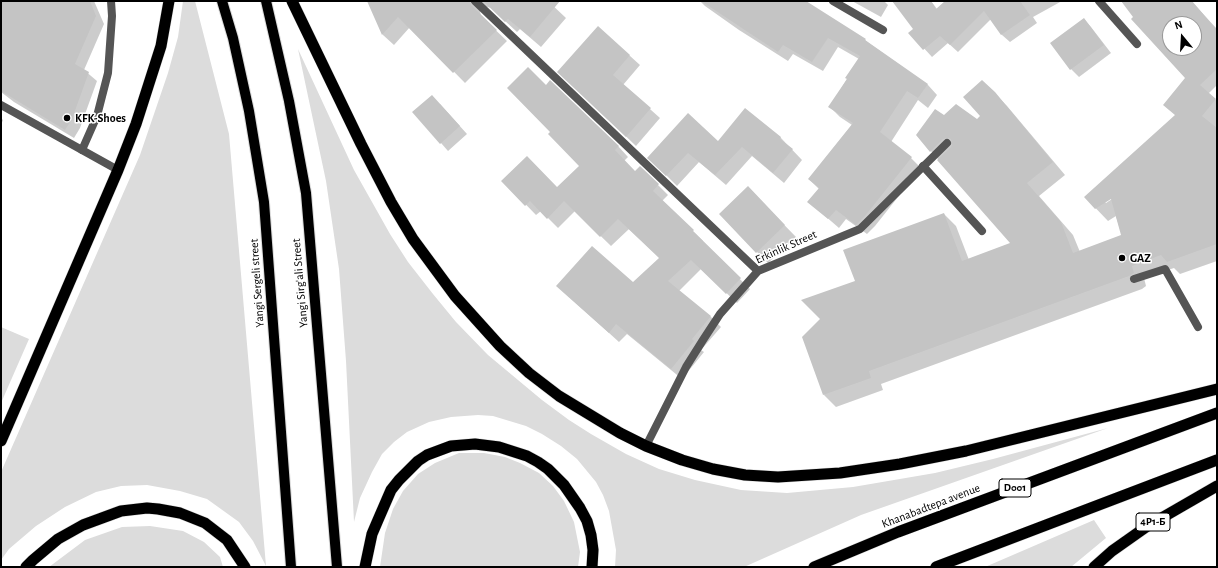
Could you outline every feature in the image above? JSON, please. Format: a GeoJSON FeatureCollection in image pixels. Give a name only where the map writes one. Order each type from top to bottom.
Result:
{"type":"FeatureCollection","features":[{"type":"Feature","properties":{"kind":"highway"},"geometry":{"type":"LineString","coordinates":[[1,441],[118,170],[136,124],[150,85],[161,46],[169,1]]}},
{"type":"Feature","properties":{"kind":"highway"},"geometry":{"type":"LineString","coordinates":[[292,1],[361,144],[391,202],[413,239],[455,296],[500,346],[529,373],[559,396],[646,446],[682,460],[713,469],[745,475],[778,477],[840,473],[900,464],[966,451],[1217,389]]}},
{"type":"Feature","properties":{"kind":"highway","name":"Khanabadtepa avenue"},"geometry":{"type":"LineString","coordinates":[[814,567],[898,532],[1217,413]]}},
{"type":"Feature","properties":{"kind":"highway"},"geometry":{"type":"LineString","coordinates":[[365,567],[371,540],[378,520],[391,490],[399,480],[418,461],[427,456],[451,446],[474,444],[499,446],[527,456],[538,462],[560,481],[573,496],[587,521],[593,550],[592,567]]}},
{"type":"Feature","properties":{"kind":"highway"},"geometry":{"type":"LineString","coordinates":[[936,567],[1217,460]]}},
{"type":"Feature","properties":{"kind":"highway","name":"4Р1-Б"},"geometry":{"type":"LineString","coordinates":[[1094,567],[1112,551],[1146,527],[1217,486]]}},
{"type":"Feature","properties":{"kind":"highway"},"geometry":{"type":"LineString","coordinates":[[26,567],[58,539],[83,525],[121,511],[147,508],[174,512],[205,523],[227,540],[245,567]]}},
{"type":"Feature","properties":{"kind":"main road","name":"Yangi Sergeli street"},"geometry":{"type":"LineString","coordinates":[[222,1],[233,38],[249,111],[264,202],[290,567]]}},
{"type":"Feature","properties":{"kind":"main road","name":"Yangi Sirg'ali Street"},"geometry":{"type":"LineString","coordinates":[[266,1],[289,101],[306,193],[337,567]]}},
{"type":"Feature","properties":{"kind":"street"},"geometry":{"type":"LineString","coordinates":[[82,150],[97,116],[108,73],[112,16],[111,1]]}},
{"type":"Feature","properties":{"kind":"street"},"geometry":{"type":"LineString","coordinates":[[475,1],[758,271]]}},
{"type":"Feature","properties":{"kind":"street"},"geometry":{"type":"LineString","coordinates":[[833,1],[883,30]]}},
{"type":"Feature","properties":{"kind":"street"},"geometry":{"type":"LineString","coordinates":[[1100,1],[1137,44]]}},
{"type":"Feature","properties":{"kind":"street"},"geometry":{"type":"LineString","coordinates":[[1,105],[118,170]]}},
{"type":"Feature","properties":{"kind":"street","name":"Erkinlik Street"},"geometry":{"type":"LineString","coordinates":[[646,446],[686,367],[703,340],[720,314],[758,271],[860,229],[946,143]]}},
{"type":"Feature","properties":{"kind":"street"},"geometry":{"type":"LineString","coordinates":[[923,166],[982,231]]}},
{"type":"Feature","properties":{"kind":"street"},"geometry":{"type":"LineString","coordinates":[[1134,279],[1165,269],[1198,327]]}},
{"type":"Feature","properties":{"kind":"shaded area"},"geometry":{"type":"Polygon","coordinates":[[[183,1],[195,1],[229,134],[266,566],[253,541],[239,522],[207,499],[180,491],[147,485],[121,486],[96,492],[65,507],[36,526],[9,549],[1,560],[1,472],[140,155],[168,73],[178,37],[183,1]]]}},
{"type":"Feature","properties":{"kind":"shaded area"},"geometry":{"type":"Polygon","coordinates":[[[298,49],[354,170],[390,234],[408,262],[433,294],[456,322],[488,355],[542,400],[569,420],[626,454],[659,469],[695,480],[741,490],[787,493],[853,487],[935,473],[1108,428],[861,515],[744,567],[615,567],[616,550],[609,511],[596,482],[577,459],[561,446],[526,426],[493,416],[478,415],[451,417],[429,422],[407,432],[382,454],[360,498],[354,522],[346,361],[339,269],[326,181],[298,49]]]}},
{"type":"Feature","properties":{"kind":"shaded area"},"geometry":{"type":"Polygon","coordinates":[[[1,327],[29,339],[1,403],[1,327]]]}},
{"type":"Feature","properties":{"kind":"shaded area"},"geometry":{"type":"Polygon","coordinates":[[[459,453],[484,453],[505,457],[539,473],[553,486],[564,501],[574,522],[580,552],[578,567],[380,567],[385,533],[393,509],[403,491],[418,474],[435,463],[459,453]]]}},
{"type":"Feature","properties":{"kind":"shaded area"},"geometry":{"type":"Polygon","coordinates":[[[1094,520],[1106,538],[1071,567],[985,567],[1094,520]]]}},
{"type":"Feature","properties":{"kind":"shaded area"},"geometry":{"type":"Polygon","coordinates":[[[150,526],[183,531],[204,542],[220,557],[223,567],[49,567],[85,540],[122,527],[150,526]]]}},
{"type":"Feature","properties":{"kind":"building"},"geometry":{"type":"Polygon","coordinates":[[[1,1],[90,1],[96,16],[75,64],[89,72],[72,119],[65,130],[1,91],[1,1]]]}},
{"type":"Feature","properties":{"kind":"building"},"geometry":{"type":"Polygon","coordinates":[[[367,1],[470,1],[471,5],[497,30],[453,73],[398,17],[382,35],[367,1]]]}},
{"type":"Feature","properties":{"kind":"building"},"geometry":{"type":"Polygon","coordinates":[[[483,1],[560,1],[530,37],[508,19],[505,22],[483,1]]]}},
{"type":"Feature","properties":{"kind":"building"},"geometry":{"type":"Polygon","coordinates":[[[701,1],[806,1],[866,39],[865,40],[928,84],[918,98],[907,91],[880,132],[912,157],[865,216],[856,225],[836,210],[828,219],[807,202],[819,188],[808,179],[853,123],[828,107],[847,79],[845,78],[860,56],[828,38],[812,62],[783,45],[778,52],[701,1]]]}},
{"type":"Feature","properties":{"kind":"building"},"geometry":{"type":"Polygon","coordinates":[[[892,1],[931,1],[936,9],[945,1],[1020,1],[1030,15],[1001,35],[984,11],[950,45],[940,36],[923,50],[908,33],[913,29],[892,1]]]}},
{"type":"Feature","properties":{"kind":"building"},"geometry":{"type":"Polygon","coordinates":[[[1121,1],[1192,1],[1217,30],[1217,69],[1200,85],[1216,99],[1202,116],[1217,128],[1217,244],[1167,262],[1161,255],[1132,266],[1134,273],[1129,276],[869,371],[871,378],[823,395],[802,337],[820,319],[801,300],[855,281],[843,250],[944,213],[962,261],[1010,243],[937,160],[951,147],[951,139],[943,139],[930,152],[916,135],[935,109],[944,115],[956,104],[977,119],[980,116],[963,97],[982,80],[995,92],[1053,162],[1027,183],[1061,222],[1073,253],[1121,235],[1111,199],[1095,209],[1084,197],[1175,115],[1163,105],[1185,78],[1165,56],[1202,56],[1202,16],[1162,16],[1162,53],[1131,19],[1133,17],[1121,1]]]}},
{"type":"Feature","properties":{"kind":"building"},"geometry":{"type":"Polygon","coordinates":[[[1084,18],[1104,45],[1070,70],[1050,43],[1084,18]]]}},
{"type":"Feature","properties":{"kind":"building"},"geometry":{"type":"Polygon","coordinates":[[[598,26],[630,55],[613,75],[651,108],[626,137],[557,72],[598,26]]]}},
{"type":"Feature","properties":{"kind":"building"},"geometry":{"type":"Polygon","coordinates":[[[528,67],[546,85],[550,80],[619,146],[615,150],[635,171],[640,166],[659,184],[653,191],[741,278],[726,294],[691,260],[668,281],[711,316],[692,339],[694,341],[671,369],[616,324],[609,333],[556,286],[592,246],[633,282],[659,258],[618,219],[600,237],[564,201],[547,219],[530,201],[525,206],[501,181],[527,156],[557,187],[579,166],[548,134],[550,132],[507,88],[528,67]]]}},
{"type":"Feature","properties":{"kind":"building"},"geometry":{"type":"Polygon","coordinates":[[[432,95],[460,126],[440,144],[412,112],[432,95]]]}},
{"type":"Feature","properties":{"kind":"building"},"geometry":{"type":"Polygon","coordinates":[[[745,108],[781,137],[780,139],[793,149],[773,173],[742,147],[715,175],[688,153],[666,176],[647,158],[688,113],[718,141],[745,108]]]}},
{"type":"Feature","properties":{"kind":"building"},"geometry":{"type":"Polygon","coordinates":[[[748,186],[785,225],[756,253],[719,214],[748,186]]]}},
{"type":"Feature","properties":{"kind":"place","name":"KFK-Shoes"},"geometry":{"type":"Point","coordinates":[67,118]}},
{"type":"Feature","properties":{"kind":"place","name":"GAZ"},"geometry":{"type":"Point","coordinates":[1122,258]}}]}
